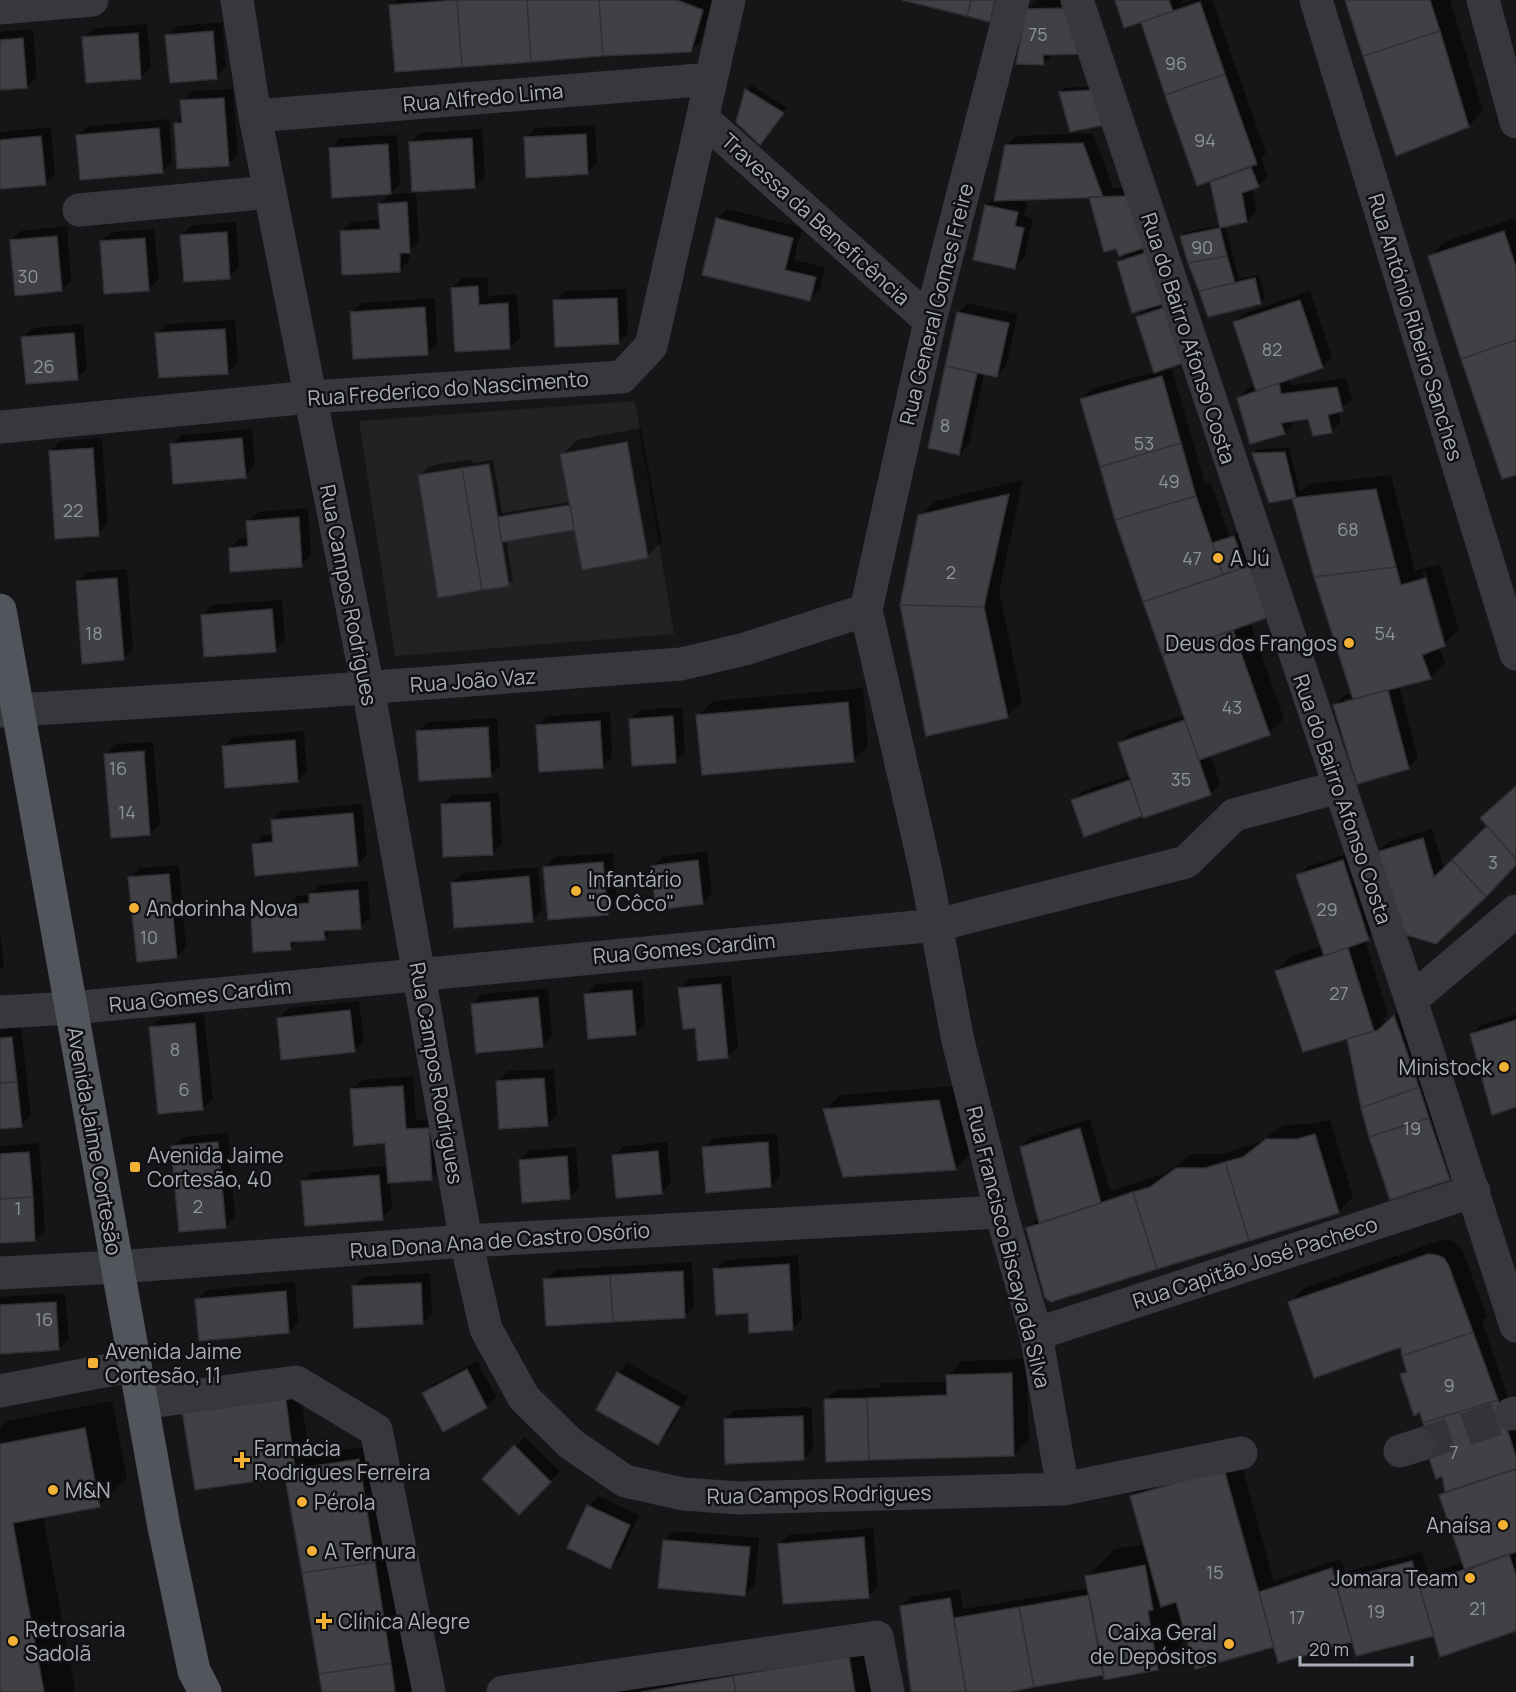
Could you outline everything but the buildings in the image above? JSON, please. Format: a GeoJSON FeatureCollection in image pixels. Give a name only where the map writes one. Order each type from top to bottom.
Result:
{"type":"FeatureCollection","features":[{"type":"Feature","properties":{"kind":"main road","name":"Avenida Jaime Cortesão"},"geometry":{"type":"LineString","coordinates":[[0,610],[10,711],[72,1008],[164,1527],[196,1685]]}},
{"type":"Feature","properties":{"kind":"street"},"geometry":{"type":"LineString","coordinates":[[0,8],[92,0]]}},
{"type":"Feature","properties":{"kind":"street","name":"Rua Campos Rodrigues"},"geometry":{"type":"LineString","coordinates":[[237,0],[255,116],[368,688],[466,1240],[486,1329],[524,1398],[571,1444],[625,1481],[683,1494],[739,1498],[1063,1489],[1241,1453]]}},
{"type":"Feature","properties":{"kind":"street"},"geometry":{"type":"LineString","coordinates":[[702,118],[729,0]]}},
{"type":"Feature","properties":{"kind":"street","name":"Rua General Gomes Freire"},"geometry":{"type":"LineString","coordinates":[[866,610],[930,321],[1013,0]]}},
{"type":"Feature","properties":{"kind":"street","name":"Rua do Bairro Afonso Costa"},"geometry":{"type":"LineString","coordinates":[[1077,0],[1411,1000],[1516,1326]]}},
{"type":"Feature","properties":{"kind":"street","name":"Rua António Ribeiro Sanches"},"geometry":{"type":"LineString","coordinates":[[1316,0],[1516,654]]}},
{"type":"Feature","properties":{"kind":"street"},"geometry":{"type":"LineString","coordinates":[[1483,0],[1516,122]]}},
{"type":"Feature","properties":{"kind":"street","name":"Rua Alfredo Lima"},"geometry":{"type":"LineString","coordinates":[[255,116],[711,79]]}},
{"type":"Feature","properties":{"kind":"street","name":"Travessa da Beneficência"},"geometry":{"type":"LineString","coordinates":[[702,118],[930,321]]}},
{"type":"Feature","properties":{"kind":"street","name":"Rua Frederico do Nascimento"},"geometry":{"type":"LineString","coordinates":[[0,427],[311,397],[622,377],[651,345],[702,118]]}},
{"type":"Feature","properties":{"kind":"street"},"geometry":{"type":"LineString","coordinates":[[79,210],[270,192]]}},
{"type":"Feature","properties":{"kind":"street","name":"Rua João Vaz"},"geometry":{"type":"LineString","coordinates":[[10,711],[368,688],[681,664],[745,649],[866,610]]}},
{"type":"Feature","properties":{"kind":"street","name":"Rua Francisco Biscaya da Silva"},"geometry":{"type":"LineString","coordinates":[[866,610],[937,925],[958,1041],[1001,1212],[1036,1334],[1063,1489]]}},
{"type":"Feature","properties":{"kind":"street","name":"Rua Gomes Cardim"},"geometry":{"type":"LineString","coordinates":[[0,1012],[72,1008],[937,925],[1186,862],[1234,815],[1339,787]]}},
{"type":"Feature","properties":{"kind":"street"},"geometry":{"type":"LineString","coordinates":[[1411,1000],[1516,911]]}},
{"type":"Feature","properties":{"kind":"street","name":"Rua Capitão José Pacheco"},"geometry":{"type":"LineString","coordinates":[[1036,1334],[1474,1191]]}},
{"type":"Feature","properties":{"kind":"street","name":"Rua Dona Ana de Castro Osório"},"geometry":{"type":"LineString","coordinates":[[0,1273],[117,1267],[466,1240],[1001,1212]]}},
{"type":"Feature","properties":{"kind":"street"},"geometry":{"type":"LineString","coordinates":[[0,1391],[135,1365]]}},
{"type":"Feature","properties":{"kind":"street"},"geometry":{"type":"LineString","coordinates":[[142,1403],[296,1382],[376,1430],[429,1692]]}},
{"type":"Feature","properties":{"kind":"street"},"geometry":{"type":"LineString","coordinates":[[503,1692],[877,1637],[888,1692]]}},
{"type":"Feature","properties":{"kind":"shaded area"},"geometry":{"type":"Polygon","coordinates":[[[635,401],[674,634],[395,656],[359,421],[635,401]]]}},
{"type":"Feature","properties":{"kind":"tunnel"},"geometry":{"type":"LineString","coordinates":[[1419,1445],[1511,1414]]}},
{"type":"Feature","properties":{"kind":"place","name":"A Jú"},"geometry":{"type":"Point","coordinates":[1218,558]}},
{"type":"Feature","properties":{"kind":"place","name":"Deus dos Frangos"},"geometry":{"type":"Point","coordinates":[1349,643]}},
{"type":"Feature","properties":{"kind":"place","name":"Infantário \"O Côco\""},"geometry":{"type":"Point","coordinates":[576,891]}},
{"type":"Feature","properties":{"kind":"place","name":"Andorinha Nova"},"geometry":{"type":"Point","coordinates":[134,908]}},
{"type":"Feature","properties":{"kind":"place","name":"Ministock"},"geometry":{"type":"Point","coordinates":[1504,1067]}},
{"type":"Feature","properties":{"kind":"place","name":"Avenida Jaime Cortesão, 40"},"geometry":{"type":"Point","coordinates":[135,1167]}},
{"type":"Feature","properties":{"kind":"place","name":"Avenida Jaime Cortesão, 11"},"geometry":{"type":"Point","coordinates":[93,1363]}},
{"type":"Feature","properties":{"kind":"place","name":"Farmácia Rodrigues Ferreira"},"geometry":{"type":"Point","coordinates":[242,1460]}},
{"type":"Feature","properties":{"kind":"place","name":"M&N"},"geometry":{"type":"Point","coordinates":[53,1490]}},
{"type":"Feature","properties":{"kind":"place","name":"Pérola"},"geometry":{"type":"Point","coordinates":[302,1502]}},
{"type":"Feature","properties":{"kind":"place","name":"Anaísa"},"geometry":{"type":"Point","coordinates":[1503,1525]}},
{"type":"Feature","properties":{"kind":"place","name":"A Ternura"},"geometry":{"type":"Point","coordinates":[312,1551]}},
{"type":"Feature","properties":{"kind":"place","name":"Jomara Team"},"geometry":{"type":"Point","coordinates":[1470,1578]}},
{"type":"Feature","properties":{"kind":"place","name":"Clínica Alegre"},"geometry":{"type":"Point","coordinates":[324,1621]}},
{"type":"Feature","properties":{"kind":"place","name":"Retrosaria Sadolã"},"geometry":{"type":"Point","coordinates":[13,1641]}},
{"type":"Feature","properties":{"kind":"place","name":"Caixa Geral de Depósitos"},"geometry":{"type":"Point","coordinates":[1229,1644]}}]}
